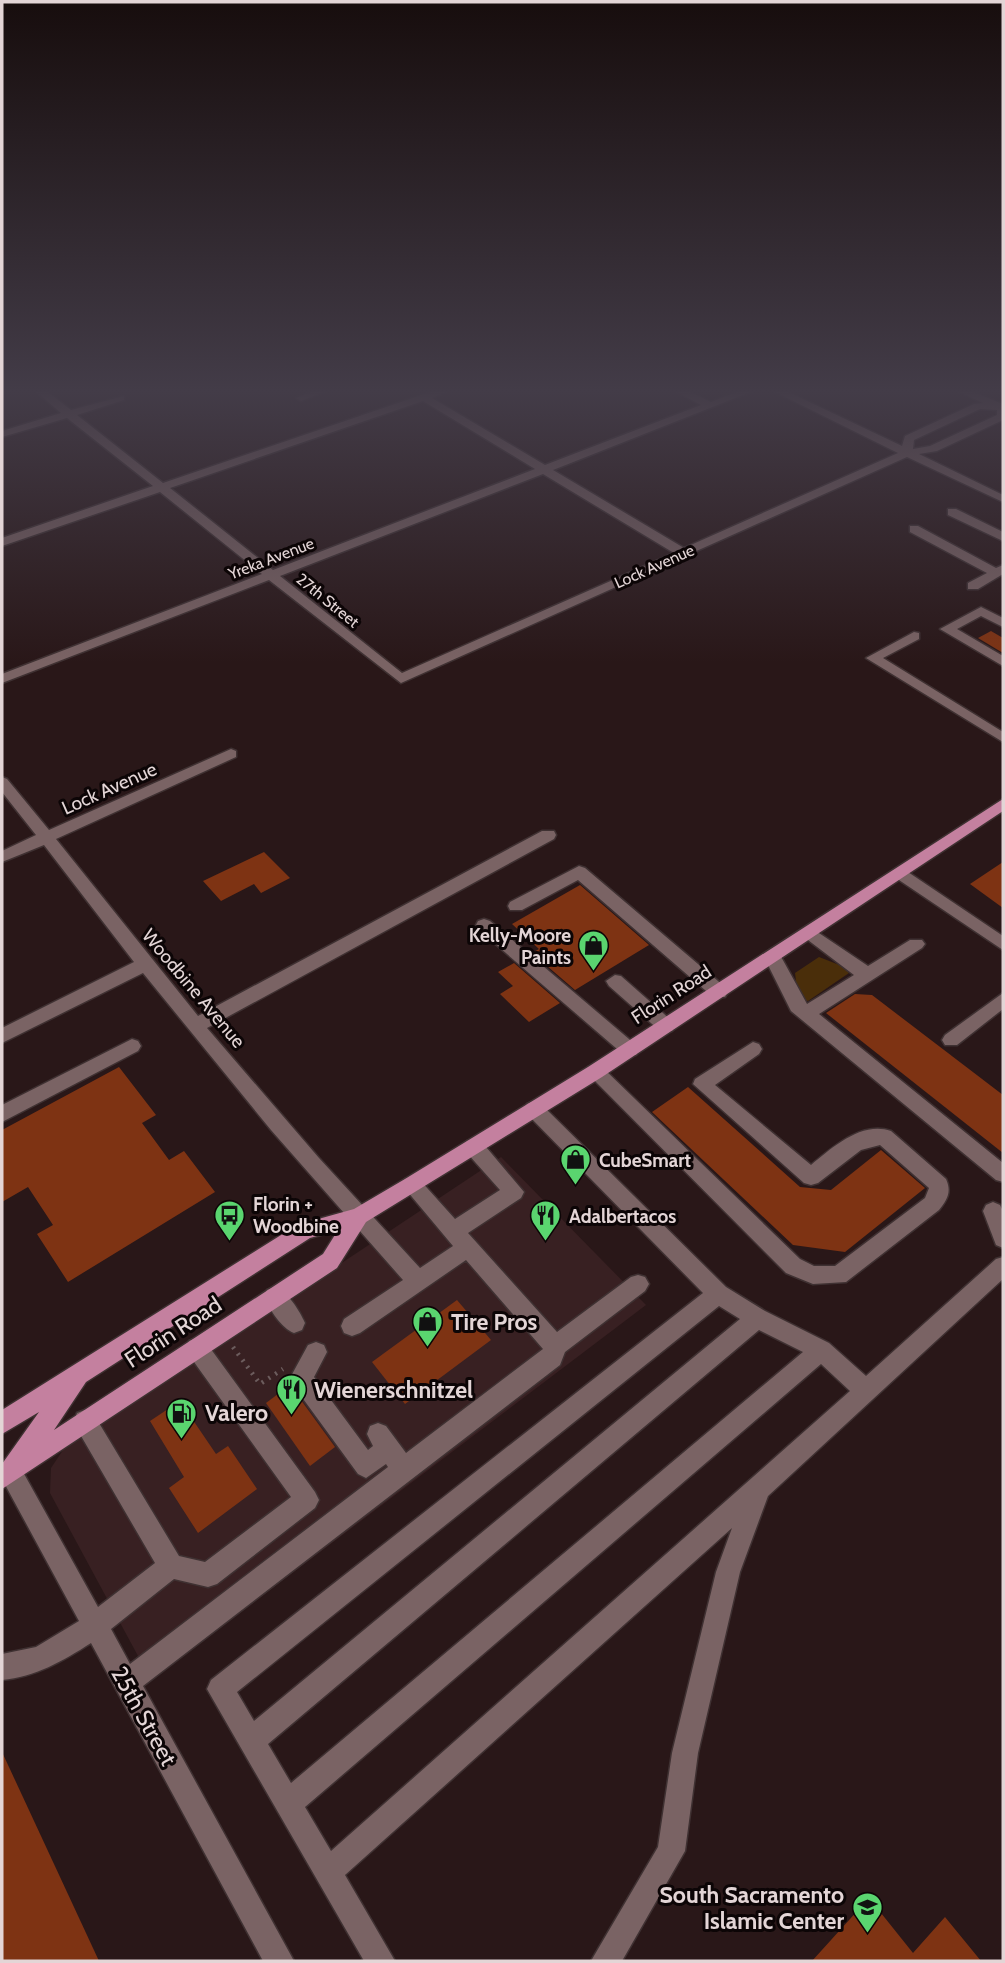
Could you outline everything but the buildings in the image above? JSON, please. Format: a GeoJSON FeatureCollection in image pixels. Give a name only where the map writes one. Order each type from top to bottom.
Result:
{"type":"FeatureCollection","features":[{"type":"Feature","properties":{"kind":"main road","name":"Florin Road"},"geometry":{"type":"LineString","coordinates":[[2,1423],[304,1231],[359,1216],[534,1110],[902,874],[1003,804]]}},
{"type":"Feature","properties":{"kind":"main road","name":"Florin Road"},"geometry":{"type":"LineString","coordinates":[[6,1474],[330,1261],[359,1216]]}},
{"type":"Feature","properties":{"kind":"main road"},"geometry":{"type":"LineString","coordinates":[[6,1474],[81,1372]]}},
{"type":"Feature","properties":{"kind":"street","name":"27th Street"},"geometry":{"type":"LineString","coordinates":[[153,481],[401,679]]}},
{"type":"Feature","properties":{"kind":"street"},"geometry":{"type":"LineString","coordinates":[[2,542],[180,481]]}},
{"type":"Feature","properties":{"kind":"street","name":"Yreka Avenue"},"geometry":{"type":"LineString","coordinates":[[2,679],[514,481]]}},
{"type":"Feature","properties":{"kind":"street"},"geometry":{"type":"LineString","coordinates":[[563,481],[683,553]]}},
{"type":"Feature","properties":{"kind":"street","name":"Lock Avenue"},"geometry":{"type":"LineString","coordinates":[[401,679],[845,481]]}},
{"type":"Feature","properties":{"kind":"street"},"geometry":{"type":"LineString","coordinates":[[965,481],[1003,499]]}},
{"type":"Feature","properties":{"kind":"street"},"geometry":{"type":"LineString","coordinates":[[952,512],[1003,537]]}},
{"type":"Feature","properties":{"kind":"street"},"geometry":{"type":"LineString","coordinates":[[914,529],[1000,571]]}},
{"type":"Feature","properties":{"kind":"street"},"geometry":{"type":"LineString","coordinates":[[973,586],[1000,571]]}},
{"type":"Feature","properties":{"kind":"street"},"geometry":{"type":"LineString","coordinates":[[1003,623],[981,611],[947,629],[1003,662]]}},
{"type":"Feature","properties":{"kind":"street"},"geometry":{"type":"LineString","coordinates":[[914,636],[873,658],[1003,738]]}},
{"type":"Feature","properties":{"kind":"street","name":"Lock Avenue"},"geometry":{"type":"LineString","coordinates":[[2,857],[231,754]]}},
{"type":"Feature","properties":{"kind":"street","name":"Woodbine Avenue"},"geometry":{"type":"LineString","coordinates":[[2,782],[48,836],[145,964],[359,1216],[418,1281]]}},
{"type":"Feature","properties":{"kind":"street"},"geometry":{"type":"LineString","coordinates":[[197,1025],[548,835]]}},
{"type":"Feature","properties":{"kind":"street"},"geometry":{"type":"LineString","coordinates":[[516,906],[579,873],[719,992]]}},
{"type":"Feature","properties":{"kind":"street"},"geometry":{"type":"LineString","coordinates":[[902,874],[1003,944]]}},
{"type":"Feature","properties":{"kind":"street"},"geometry":{"type":"LineString","coordinates":[[484,925],[630,1049]]}},
{"type":"Feature","properties":{"kind":"street"},"geometry":{"type":"LineString","coordinates":[[810,933],[867,975]]}},
{"type":"Feature","properties":{"kind":"street"},"geometry":{"type":"LineString","coordinates":[[806,1014],[916,944]]}},
{"type":"Feature","properties":{"kind":"street"},"geometry":{"type":"LineString","coordinates":[[773,957],[797,1006],[1003,1174]]}},
{"type":"Feature","properties":{"kind":"street"},"geometry":{"type":"LineString","coordinates":[[2,1036],[145,964]]}},
{"type":"Feature","properties":{"kind":"street"},"geometry":{"type":"LineString","coordinates":[[615,981],[666,1026]]}},
{"type":"Feature","properties":{"kind":"street"},"geometry":{"type":"LineString","coordinates":[[951,1040],[1003,1000]]}},
{"type":"Feature","properties":{"kind":"street"},"geometry":{"type":"LineString","coordinates":[[2,1114],[132,1046]]}},
{"type":"Feature","properties":{"kind":"street"},"geometry":{"type":"LineString","coordinates":[[595,1072],[793,1266],[813,1275],[839,1275],[932,1205],[939,1195],[939,1185],[884,1137],[874,1136],[862,1139],[811,1177],[702,1084],[753,1049]]}},
{"type":"Feature","properties":{"kind":"street"},"geometry":{"type":"LineString","coordinates":[[534,1110],[718,1294],[757,1318],[821,1350],[866,1391]]}},
{"type":"Feature","properties":{"kind":"street"},"geometry":{"type":"LineString","coordinates":[[352,1326],[418,1281],[514,1192],[474,1147]]}},
{"type":"Feature","properties":{"kind":"street"},"geometry":{"type":"LineString","coordinates":[[412,1185],[555,1346]]}},
{"type":"Feature","properties":{"kind":"street"},"geometry":{"type":"LineString","coordinates":[[993,1211],[1003,1239]]}},
{"type":"Feature","properties":{"kind":"street"},"geometry":{"type":"LineString","coordinates":[[328,1872],[759,1488],[1003,1266]]}},
{"type":"Feature","properties":{"kind":"street"},"geometry":{"type":"LineString","coordinates":[[126,1682],[552,1357],[555,1346],[638,1284]]}},
{"type":"Feature","properties":{"kind":"street"},"geometry":{"type":"LineString","coordinates":[[380,1961],[220,1689],[718,1294]]}},
{"type":"Feature","properties":{"kind":"street"},"geometry":{"type":"LineString","coordinates":[[275,1297],[294,1323]]}},
{"type":"Feature","properties":{"kind":"street"},"geometry":{"type":"LineString","coordinates":[[251,1741],[757,1318]]}},
{"type":"Feature","properties":{"kind":"street"},"geometry":{"type":"LineString","coordinates":[[86,1422],[171,1566],[208,1575],[307,1500],[197,1348]]}},
{"type":"Feature","properties":{"kind":"street"},"geometry":{"type":"LineString","coordinates":[[287,1804],[821,1350]]}},
{"type":"Feature","properties":{"kind":"street"},"geometry":{"type":"LineString","coordinates":[[316,1352],[301,1378],[366,1466],[384,1441],[404,1469]]}},
{"type":"Feature","properties":{"kind":"street","name":"25th Street"},"geometry":{"type":"LineString","coordinates":[[6,1474],[94,1624],[279,1961]]}},
{"type":"Feature","properties":{"kind":"street"},"geometry":{"type":"LineString","coordinates":[[606,1961],[670,1851],[685,1753],[728,1572],[759,1488]]}},
{"type":"Feature","properties":{"kind":"street"},"geometry":{"type":"LineString","coordinates":[[2,1667],[13,1668],[47,1657],[171,1566]]}},
{"type":"Feature","properties":{"kind":"path"},"geometry":{"type":"LineString","coordinates":[[230,1342],[260,1384],[286,1367],[293,1376]]}},
{"type":"Feature","properties":{"kind":"shaded area"},"geometry":{"type":"Polygon","coordinates":[[[819,957],[842,966],[849,973],[808,1001],[798,998],[795,973],[819,957]]]}},
{"type":"Feature","properties":{"kind":"shaded area"},"geometry":{"type":"Polygon","coordinates":[[[501,1157],[646,1305],[151,1680],[50,1493],[51,1468],[65,1447],[501,1157]]]}},
{"type":"Feature","properties":{"kind":"place","name":"Kelly-Moore Paints"},"geometry":{"type":"Point","coordinates":[594,973]}},
{"type":"Feature","properties":{"kind":"place","name":"CubeSmart"},"geometry":{"type":"Point","coordinates":[576,1187]}},
{"type":"Feature","properties":{"kind":"place","name":"Florin + Woodbine"},"geometry":{"type":"Point","coordinates":[230,1242]}},
{"type":"Feature","properties":{"kind":"place","name":"Adalbertacos"},"geometry":{"type":"Point","coordinates":[546,1243]}},
{"type":"Feature","properties":{"kind":"place","name":"Tire Pros"},"geometry":{"type":"Point","coordinates":[428,1349]}},
{"type":"Feature","properties":{"kind":"place","name":"Wienerschnitzel"},"geometry":{"type":"Point","coordinates":[291,1417]}},
{"type":"Feature","properties":{"kind":"place","name":"Valero"},"geometry":{"type":"Point","coordinates":[182,1440]}},
{"type":"Feature","properties":{"kind":"place","name":"South Sacramento Islamic Center"},"geometry":{"type":"Point","coordinates":[867,1935]}}]}
